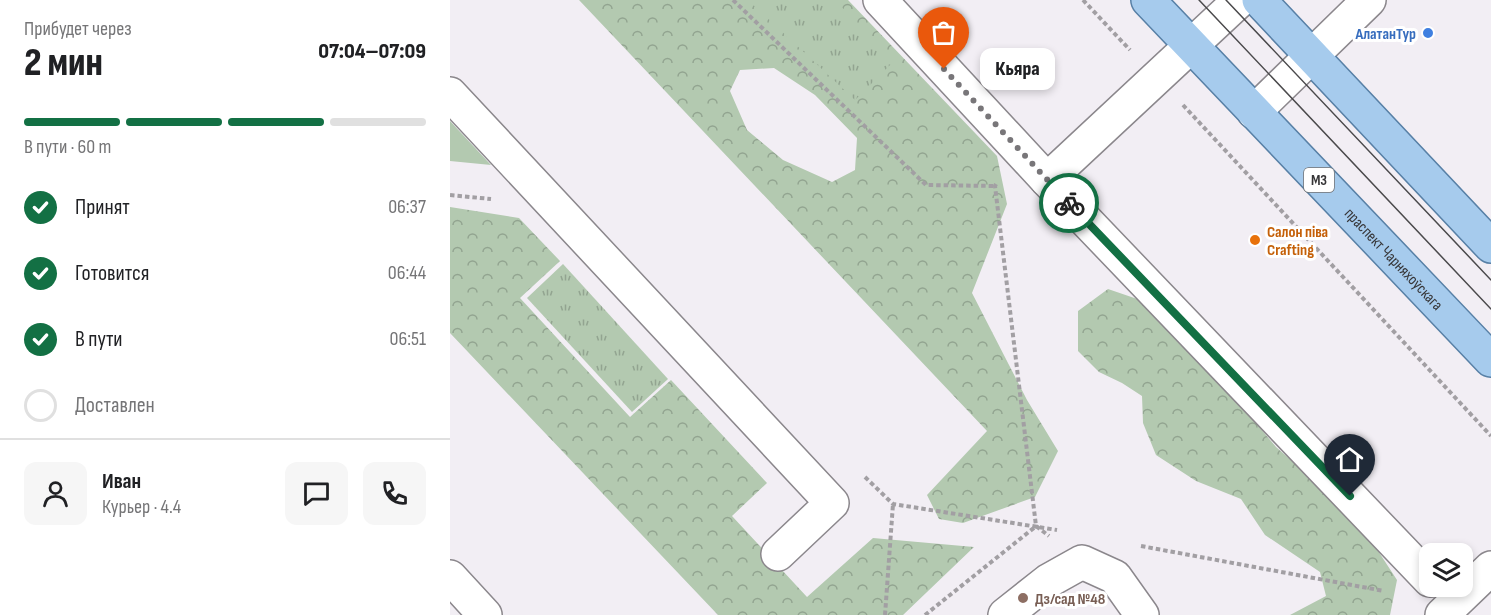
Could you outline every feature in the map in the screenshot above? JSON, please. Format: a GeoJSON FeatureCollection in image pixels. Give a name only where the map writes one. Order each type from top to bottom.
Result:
{"type":"FeatureCollection","features":[{"type":"Feature","properties":{"kind":"main road","name":"праспект Чарняхоўскага"},"geometry":{"type":"LineString","coordinates":[[1148,0],[1491,360]]}},
{"type":"Feature","properties":{"kind":"main road"},"geometry":{"type":"LineString","coordinates":[[1259,0],[1491,246]]}},
{"type":"Feature","properties":{"kind":"lane"},"geometry":{"type":"LineString","coordinates":[[880,0],[1047,180],[1419,569]]}},
{"type":"Feature","properties":{"kind":"lane"},"geometry":{"type":"LineString","coordinates":[[1047,180],[1240,0]]}},
{"type":"Feature","properties":{"kind":"lane"},"geometry":{"type":"LineString","coordinates":[[1254,112],[1369,0]]}},
{"type":"Feature","properties":{"kind":"lane"},"geometry":{"type":"LineString","coordinates":[[450,94],[832,503],[778,554]]}},
{"type":"Feature","properties":{"kind":"lane"},"geometry":{"type":"LineString","coordinates":[[1005,615],[1048,581],[1082,562],[1115,577],[1142,615]]}},
{"type":"Feature","properties":{"kind":"lane"},"geometry":{"type":"LineString","coordinates":[[1448,605],[1491,567]]}},
{"type":"Feature","properties":{"kind":"lane"},"geometry":{"type":"LineString","coordinates":[[450,578],[484,615]]}},
{"type":"Feature","properties":{"kind":"path"},"geometry":{"type":"LineString","coordinates":[[733,0],[926,185],[995,186],[1024,155]]}},
{"type":"Feature","properties":{"kind":"path"},"geometry":{"type":"LineString","coordinates":[[1083,0],[1491,436]]}},
{"type":"Feature","properties":{"kind":"path"},"geometry":{"type":"LineString","coordinates":[[995,186],[1036,526],[1082,562]]}},
{"type":"Feature","properties":{"kind":"path"},"geometry":{"type":"LineString","coordinates":[[885,615],[893,504],[1059,530]]}},
{"type":"Feature","properties":{"kind":"path"},"geometry":{"type":"LineString","coordinates":[[924,615],[1036,526]]}},
{"type":"Feature","properties":{"kind":"path"},"geometry":{"type":"LineString","coordinates":[[1140,546],[1448,605]]}},
{"type":"Feature","properties":{"kind":"green space"},"geometry":{"type":"Polygon","coordinates":[[[579,0],[848,0],[997,156],[1007,204],[972,293],[1027,400],[1058,451],[1035,497],[963,523],[939,519],[927,495],[987,431],[579,0]],[[774,68],[740,70],[730,91],[747,130],[783,160],[832,182],[855,170],[857,138],[815,95],[774,68]]]}},
{"type":"Feature","properties":{"kind":"green space"},"geometry":{"type":"Polygon","coordinates":[[[748,0],[835,0],[894,61],[855,100],[748,0]]]}},
{"type":"Feature","properties":{"kind":"green space"},"geometry":{"type":"Polygon","coordinates":[[[450,121],[491,165],[450,161],[450,121]]]}},
{"type":"Feature","properties":{"kind":"green space"},"geometry":{"type":"Polygon","coordinates":[[[450,207],[519,218],[560,261],[520,298],[630,417],[671,380],[767,483],[732,516],[807,597],[873,538],[974,547],[903,615],[718,615],[450,333],[450,207]]]}},
{"type":"Feature","properties":{"kind":"green space"},"geometry":{"type":"Polygon","coordinates":[[[563,264],[668,379],[632,412],[527,298],[563,264]]]}},
{"type":"Feature","properties":{"kind":"green space"},"geometry":{"type":"Polygon","coordinates":[[[1108,289],[1146,302],[1192,346],[1276,447],[1356,517],[1397,580],[1390,615],[1290,615],[1326,596],[1320,572],[1265,535],[1241,499],[1196,481],[1156,455],[1143,423],[1142,396],[1099,372],[1078,351],[1078,311],[1108,289]]]}},
{"type":"Feature","properties":{"kind":"tram line"},"geometry":{"type":"LineString","coordinates":[[1199,0],[1491,309]]}},
{"type":"Feature","properties":{"kind":"tram line"},"geometry":{"type":"LineString","coordinates":[[1226,0],[1491,280]]}},
{"type":"Feature","properties":{"kind":"way so far"},"geometry":{"type":"LineString","coordinates":[[944,69],[1069,203]]}},
{"type":"Feature","properties":{"kind":"place","name":"АлатанТур"},"geometry":{"type":"Point","coordinates":[1428,33]}},
{"type":"Feature","properties":{"kind":"place","name":"Кьяра"},"geometry":{"type":"Point","coordinates":[944,69]}},
{"type":"Feature","properties":{"kind":"place","name":"Салон піва Crafting"},"geometry":{"type":"Point","coordinates":[1255,240]}},
{"type":"Feature","properties":{"kind":"place","name":"Дз/сад №48"},"geometry":{"type":"Point","coordinates":[1023,598]}},
{"type":"Feature","properties":{"kind":"route"},"geometry":{"type":"LineString","coordinates":[[1069,203],[1350,496]]}}]}
